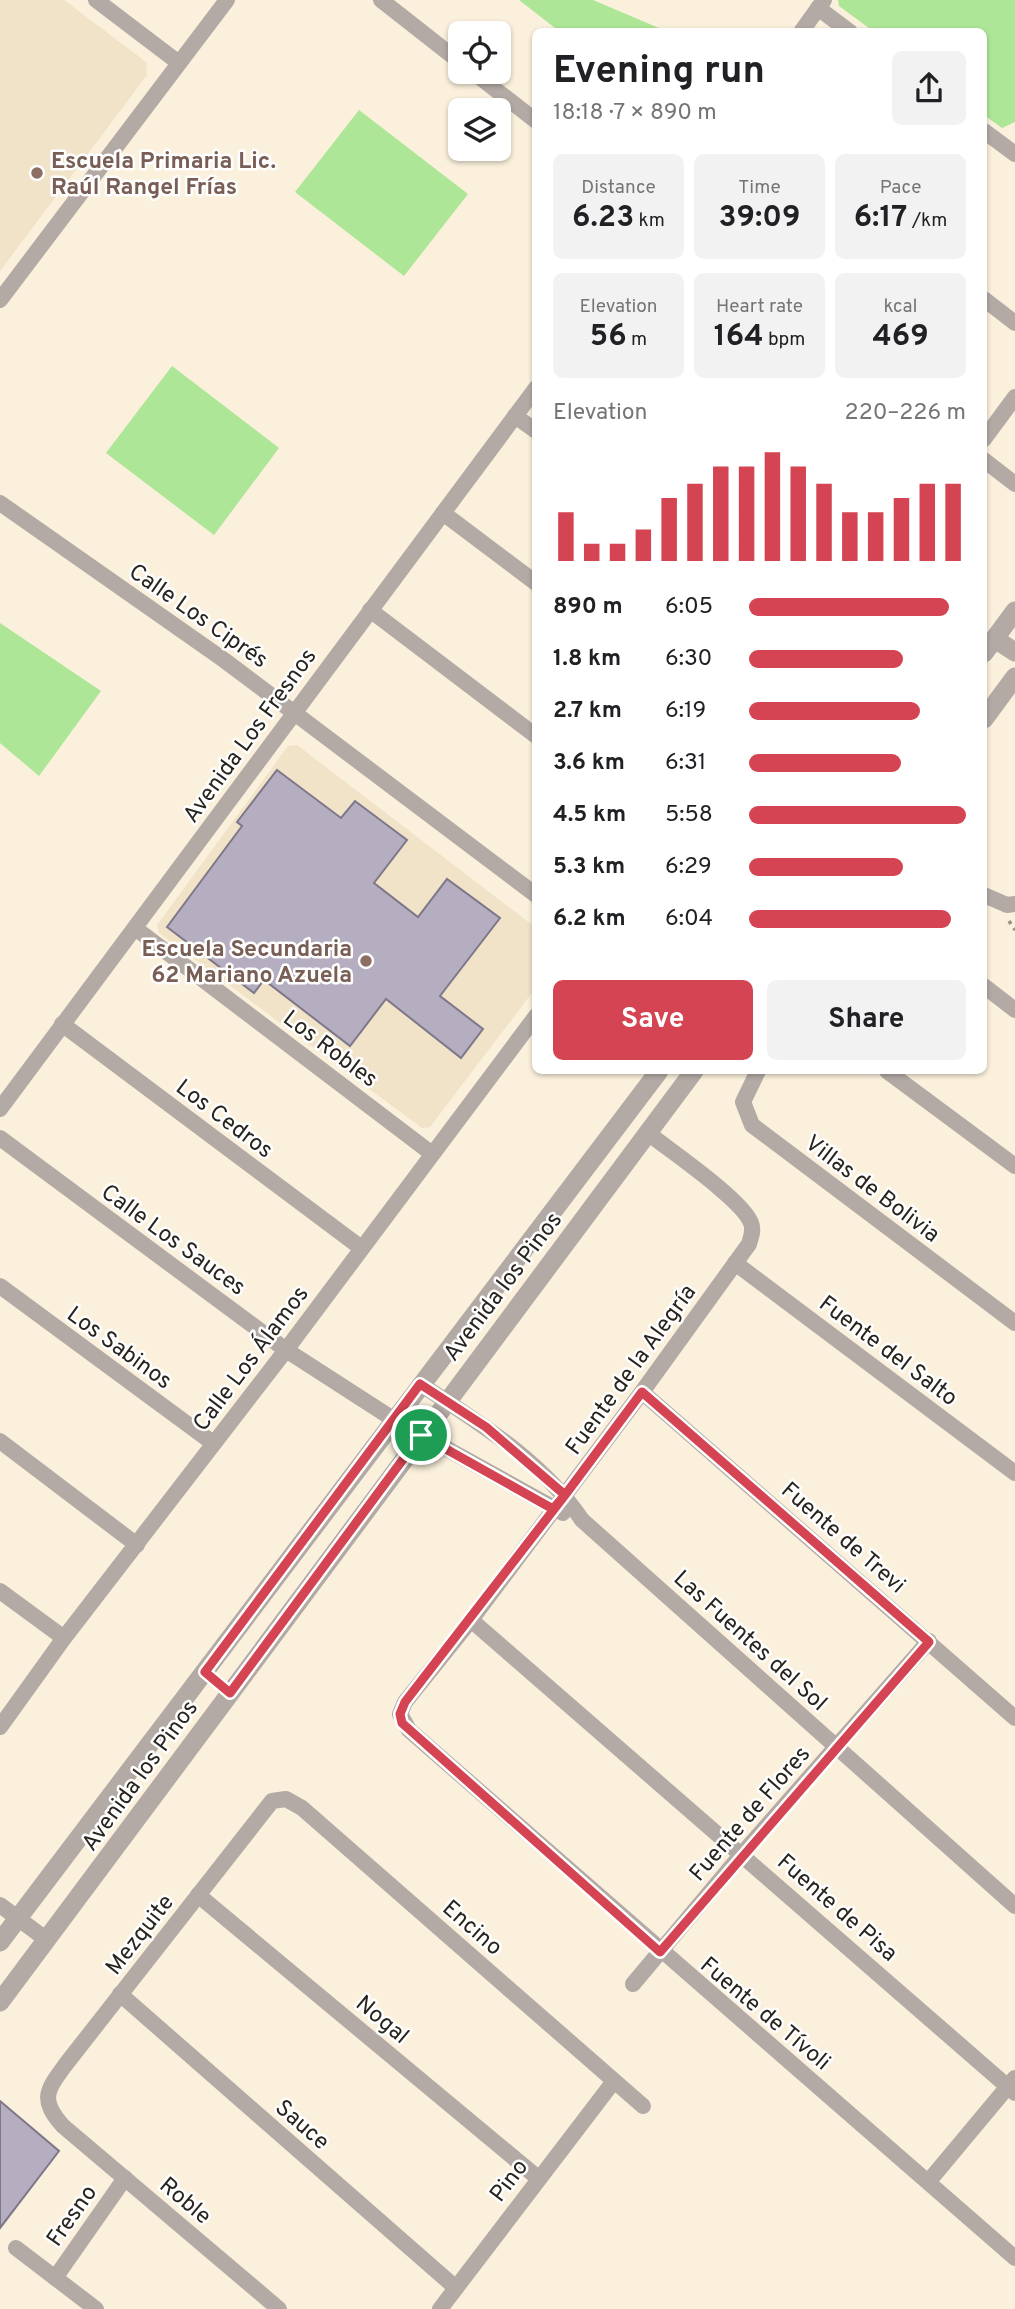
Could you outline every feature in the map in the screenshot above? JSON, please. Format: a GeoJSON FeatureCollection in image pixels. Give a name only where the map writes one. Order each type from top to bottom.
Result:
{"type":"FeatureCollection","features":[{"type":"Feature","properties":{"kind":"street"},"geometry":{"type":"LineString","coordinates":[[96,0],[179,63]]}},
{"type":"Feature","properties":{"kind":"street"},"geometry":{"type":"LineString","coordinates":[[0,300],[227,0]]}},
{"type":"Feature","properties":{"kind":"street"},"geometry":{"type":"LineString","coordinates":[[381,0],[448,53]]}},
{"type":"Feature","properties":{"kind":"street"},"geometry":{"type":"LineString","coordinates":[[804,28],[821,4],[846,28]]}},
{"type":"Feature","properties":{"kind":"street"},"geometry":{"type":"LineString","coordinates":[[488,84],[532,118]]}},
{"type":"Feature","properties":{"kind":"street"},"geometry":{"type":"LineString","coordinates":[[987,133],[1014,152]]}},
{"type":"Feature","properties":{"kind":"street"},"geometry":{"type":"LineString","coordinates":[[987,301],[1015,323]]}},
{"type":"Feature","properties":{"kind":"street","name":"Avenida Los Fresnos"},"geometry":{"type":"LineString","coordinates":[[0,1109],[532,393]]}},
{"type":"Feature","properties":{"kind":"street"},"geometry":{"type":"LineString","coordinates":[[987,435],[1015,397]]}},
{"type":"Feature","properties":{"kind":"street"},"geometry":{"type":"LineString","coordinates":[[515,416],[532,428]]}},
{"type":"Feature","properties":{"kind":"street"},"geometry":{"type":"LineString","coordinates":[[987,462],[1015,484]]}},
{"type":"Feature","properties":{"kind":"street","name":"Calle Los Ciprés"},"geometry":{"type":"LineString","coordinates":[[0,503],[294,712],[532,892]]}},
{"type":"Feature","properties":{"kind":"street"},"geometry":{"type":"LineString","coordinates":[[443,513],[532,580]]}},
{"type":"Feature","properties":{"kind":"street"},"geometry":{"type":"LineString","coordinates":[[370,610],[532,733]]}},
{"type":"Feature","properties":{"kind":"street"},"geometry":{"type":"LineString","coordinates":[[1015,611],[989,646],[1015,652]]}},
{"type":"Feature","properties":{"kind":"street"},"geometry":{"type":"LineString","coordinates":[[987,715],[1015,677]]}},
{"type":"Feature","properties":{"kind":"street"},"geometry":{"type":"LineString","coordinates":[[987,896],[1007,905],[1015,904]]}},
{"type":"Feature","properties":{"kind":"street","name":"Los Robles"},"geometry":{"type":"LineString","coordinates":[[135,928],[432,1153]]}},
{"type":"Feature","properties":{"kind":"street"},"geometry":{"type":"LineString","coordinates":[[987,988],[1015,1010]]}},
{"type":"Feature","properties":{"kind":"street","name":"Calle Los Álamos"},"geometry":{"type":"LineString","coordinates":[[0,1727],[64,1638],[286,1350],[360,1247],[532,1021]]}},
{"type":"Feature","properties":{"kind":"street","name":"Los Cedros"},"geometry":{"type":"LineString","coordinates":[[62,1024],[360,1247]]}},
{"type":"Feature","properties":{"kind":"street","name":"Avenida los Pinos"},"geometry":{"type":"LineString","coordinates":[[0,1942],[393,1419],[657,1074]]}},
{"type":"Feature","properties":{"kind":"street","name":"Avenida los Pinos"},"geometry":{"type":"LineString","coordinates":[[0,2002],[692,1074]]}},
{"type":"Feature","properties":{"kind":"street","name":"Villas de Bolivia"},"geometry":{"type":"LineString","coordinates":[[757,1074],[743,1102],[752,1125],[1015,1323]]}},
{"type":"Feature","properties":{"kind":"street"},"geometry":{"type":"LineString","coordinates":[[891,1074],[1015,1166]]}},
{"type":"Feature","properties":{"kind":"street","name":"Fuente de la Alegría"},"geometry":{"type":"LineString","coordinates":[[400,1714],[417,1686],[471,1620],[642,1392],[735,1264],[752,1236],[753,1226],[748,1217],[732,1200],[648,1133]]}},
{"type":"Feature","properties":{"kind":"street","name":"Calle Los Sauces"},"geometry":{"type":"LineString","coordinates":[[0,1138],[286,1350],[421,1435]]}},
{"type":"Feature","properties":{"kind":"street","name":"Fuente del Salto"},"geometry":{"type":"LineString","coordinates":[[735,1264],[1015,1473]]}},
{"type":"Feature","properties":{"kind":"street","name":"Los Sabinos"},"geometry":{"type":"LineString","coordinates":[[0,1286],[213,1443]]}},
{"type":"Feature","properties":{"kind":"street","name":"Las Fuentes del Sol"},"geometry":{"type":"LineString","coordinates":[[420,1384],[486,1427],[565,1495],[582,1520],[1015,1906]]}},
{"type":"Feature","properties":{"kind":"street","name":"Fuente de Trevi"},"geometry":{"type":"LineString","coordinates":[[642,1392],[1015,1717]]}},
{"type":"Feature","properties":{"kind":"street","name":"Las Fuentes del Sol"},"geometry":{"type":"LineString","coordinates":[[421,1435],[553,1509],[582,1520]]}},
{"type":"Feature","properties":{"kind":"street"},"geometry":{"type":"LineString","coordinates":[[0,1441],[137,1545]]}},
{"type":"Feature","properties":{"kind":"street"},"geometry":{"type":"LineString","coordinates":[[0,1591],[64,1638]]}},
{"type":"Feature","properties":{"kind":"street","name":"Fuente de Pisa"},"geometry":{"type":"LineString","coordinates":[[471,1620],[1013,2086]]}},
{"type":"Feature","properties":{"kind":"street","name":"Fuente de Flores"},"geometry":{"type":"LineString","coordinates":[[634,1984],[742,1854],[929,1642]]}},
{"type":"Feature","properties":{"kind":"street"},"geometry":{"type":"LineString","coordinates":[[205,1672],[230,1693]]}},
{"type":"Feature","properties":{"kind":"street","name":"Fuente de Tívoli"},"geometry":{"type":"LineString","coordinates":[[400,1714],[409,1730],[660,1952],[929,2181],[1015,2258]]}},
{"type":"Feature","properties":{"kind":"street","name":"Mezquite"},"geometry":{"type":"LineString","coordinates":[[63,2126],[48,2108],[50,2087],[266,1806],[279,1798],[302,1808]]}},
{"type":"Feature","properties":{"kind":"street","name":"Encino"},"geometry":{"type":"LineString","coordinates":[[302,1808],[643,2106]]}},
{"type":"Feature","properties":{"kind":"street","name":"Nogal"},"geometry":{"type":"LineString","coordinates":[[198,1895],[538,2178]]}},
{"type":"Feature","properties":{"kind":"street"},"geometry":{"type":"LineString","coordinates":[[0,1905],[47,1940]]}},
{"type":"Feature","properties":{"kind":"street","name":"Sauce"},"geometry":{"type":"LineString","coordinates":[[120,1994],[456,2288]]}},
{"type":"Feature","properties":{"kind":"street","name":"Pino"},"geometry":{"type":"LineString","coordinates":[[440,2309],[614,2081]]}},
{"type":"Feature","properties":{"kind":"street"},"geometry":{"type":"LineString","coordinates":[[929,2181],[1013,2086]]}},
{"type":"Feature","properties":{"kind":"street","name":"Roble"},"geometry":{"type":"LineString","coordinates":[[63,2126],[279,2309]]}},
{"type":"Feature","properties":{"kind":"street","name":"Fresno"},"geometry":{"type":"LineString","coordinates":[[55,2278],[125,2178]]}},
{"type":"Feature","properties":{"kind":"street"},"geometry":{"type":"LineString","coordinates":[[16,2248],[96,2309]]}},
{"type":"Feature","properties":{"kind":"shaded area","name":"Escuela Primaria Lic. Raúl Rangel Frías"},"geometry":{"type":"Polygon","coordinates":[[[0,0],[64,0],[146,62],[147,75],[0,271],[0,0]]]}},
{"type":"Feature","properties":{"kind":"shaded area","name":"Escuela Secundaria 62 Mariano Azuela"},"geometry":{"type":"Polygon","coordinates":[[[297,745],[532,925],[532,993],[430,1127],[422,1128],[159,933],[157,925],[288,746],[297,745]]]}},
{"type":"Feature","properties":{"kind":"green space"},"geometry":{"type":"Polygon","coordinates":[[[519,0],[593,0],[659,28],[555,28],[519,0]]]}},
{"type":"Feature","properties":{"kind":"green space"},"geometry":{"type":"Polygon","coordinates":[[[838,0],[1015,0],[1015,122],[1002,128],[987,117],[987,28],[869,28],[839,6],[838,0]]]}},
{"type":"Feature","properties":{"kind":"green space"},"geometry":{"type":"Polygon","coordinates":[[[359,110],[468,194],[404,276],[295,192],[359,110]]]}},
{"type":"Feature","properties":{"kind":"green space"},"geometry":{"type":"Polygon","coordinates":[[[172,366],[279,448],[214,535],[106,453],[172,366]]]}},
{"type":"Feature","properties":{"kind":"green space"},"geometry":{"type":"Polygon","coordinates":[[[0,623],[101,691],[39,776],[0,743],[0,623]]]}},
{"type":"Feature","properties":{"kind":"building","name":"Escuela Secundaria 62 Mariano Azuela"},"geometry":{"type":"Polygon","coordinates":[[[277,770],[341,818],[355,801],[407,840],[374,883],[418,917],[447,879],[500,918],[440,996],[483,1029],[461,1058],[386,999],[350,1046],[264,980],[254,993],[167,927],[242,826],[237,822],[277,770]]]}},
{"type":"Feature","properties":{"kind":"building"},"geometry":{"type":"Polygon","coordinates":[[[0,2101],[59,2151],[0,2228],[0,2101]]]}},
{"type":"Feature","properties":{"kind":"place","name":"Escuela Primaria Lic. Raúl Rangel Frías"},"geometry":{"type":"Point","coordinates":[37,173]}},
{"type":"Feature","properties":{"kind":"place","name":"Escuela Secundaria 62 Mariano Azuela"},"geometry":{"type":"Point","coordinates":[366,961]}},
{"type":"Feature","properties":{"kind":"route"},"geometry":{"type":"LineString","coordinates":[[421,1435],[230,1693],[205,1672],[420,1384],[486,1427],[565,1495],[405,1702],[400,1714],[402,1723],[660,1952],[742,1854],[929,1642],[642,1392],[565,1495],[553,1509],[421,1435]]}}]}
